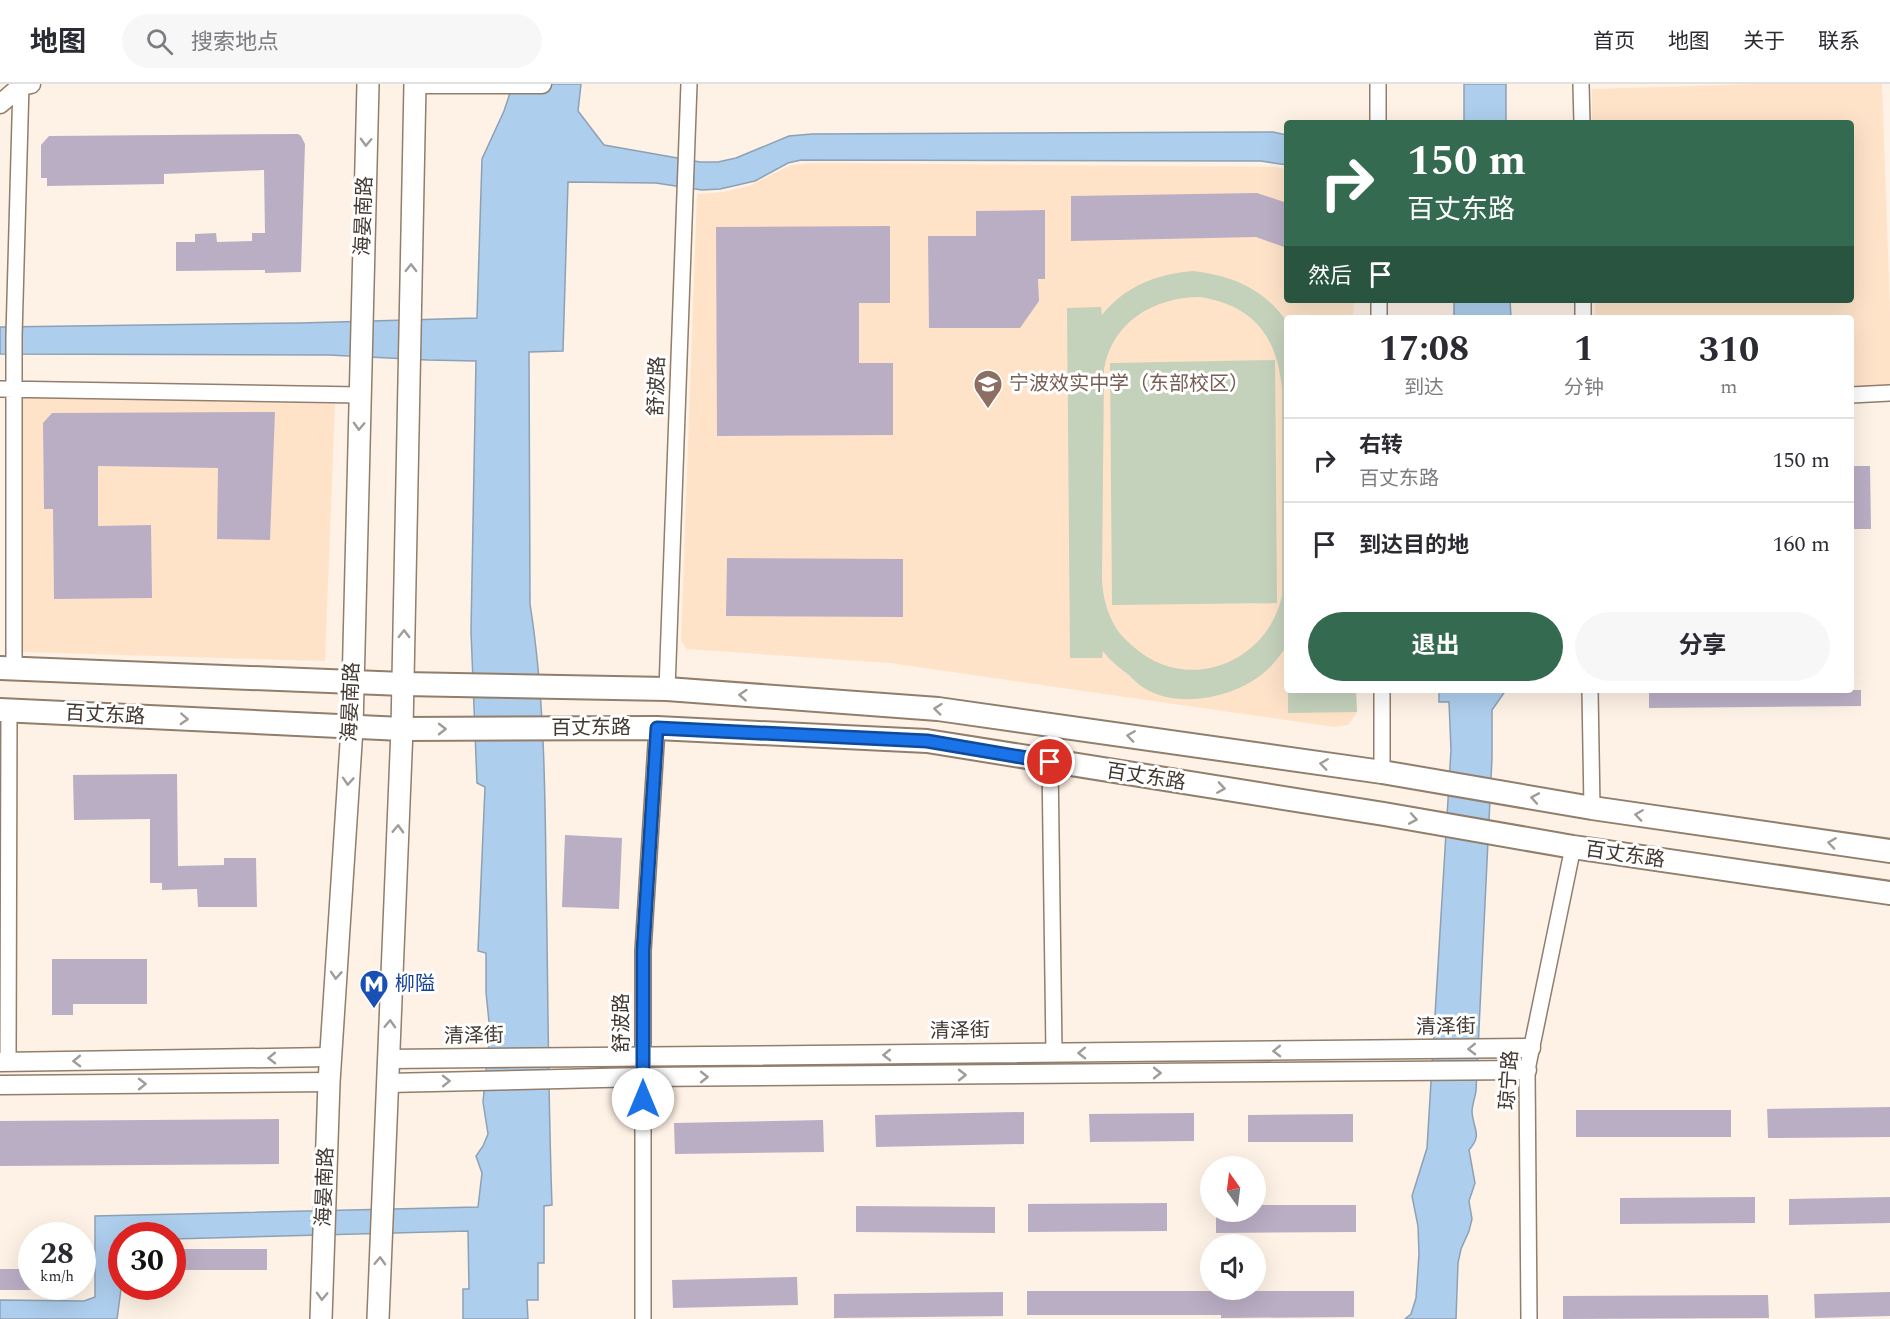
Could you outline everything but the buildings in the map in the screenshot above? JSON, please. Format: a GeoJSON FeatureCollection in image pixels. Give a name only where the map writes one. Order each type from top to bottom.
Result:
{"type":"FeatureCollection","features":[{"type":"Feature","properties":{"kind":"main road","name":"海晏南路"},"geometry":{"type":"LineString","coordinates":[[321,1319],[330,1057],[352,728],[368,84]]}},
{"type":"Feature","properties":{"kind":"main road"},"geometry":{"type":"LineString","coordinates":[[378,1319],[402,729],[415,84]]}},
{"type":"Feature","properties":{"kind":"main road","name":"百丈东路"},"geometry":{"type":"LineString","coordinates":[[7,668],[352,680],[403,684],[667,689],[938,709],[1382,772],[1592,808],[1890,851]]}},
{"type":"Feature","properties":{"kind":"main road","name":"百丈东路"},"geometry":{"type":"LineString","coordinates":[[4,710],[352,728],[657,728],[927,741],[1384,814],[1573,847],[1890,893]]}},
{"type":"Feature","properties":{"kind":"street"},"geometry":{"type":"LineString","coordinates":[[415,84],[542,84]]}},
{"type":"Feature","properties":{"kind":"street","name":"舒波路"},"geometry":{"type":"LineString","coordinates":[[667,689],[689,84]]}},
{"type":"Feature","properties":{"kind":"street"},"geometry":{"type":"LineString","coordinates":[[1378,84],[1378,120]]}},
{"type":"Feature","properties":{"kind":"street"},"geometry":{"type":"LineString","coordinates":[[1581,84],[1582,120]]}},
{"type":"Feature","properties":{"kind":"street"},"geometry":{"type":"LineString","coordinates":[[0,104],[24,85]]}},
{"type":"Feature","properties":{"kind":"street"},"geometry":{"type":"LineString","coordinates":[[7,668],[7,389],[14,363],[24,85]]}},
{"type":"Feature","properties":{"kind":"street"},"geometry":{"type":"LineString","coordinates":[[7,389],[360,395]]}},
{"type":"Feature","properties":{"kind":"street"},"geometry":{"type":"LineString","coordinates":[[1854,395],[1890,393]]}},
{"type":"Feature","properties":{"kind":"street"},"geometry":{"type":"LineString","coordinates":[[1382,693],[1382,772]]}},
{"type":"Feature","properties":{"kind":"street"},"geometry":{"type":"LineString","coordinates":[[1590,693],[1592,808]]}},
{"type":"Feature","properties":{"kind":"street"},"geometry":{"type":"LineString","coordinates":[[4,710],[4,1062],[330,1057]]}},
{"type":"Feature","properties":{"kind":"street","name":"舒波路"},"geometry":{"type":"LineString","coordinates":[[643,1319],[643,951],[657,728]]}},
{"type":"Feature","properties":{"kind":"street"},"geometry":{"type":"LineString","coordinates":[[1050,762],[1054,1053]]}},
{"type":"Feature","properties":{"kind":"street","name":"琼宁路"},"geometry":{"type":"LineString","coordinates":[[1529,1319],[1527,1070],[1573,847]]}},
{"type":"Feature","properties":{"kind":"street","name":"清泽街"},"geometry":{"type":"LineString","coordinates":[[389,1059],[1531,1048]]}},
{"type":"Feature","properties":{"kind":"street"},"geometry":{"type":"LineString","coordinates":[[388,1083],[643,1077],[1527,1070]]}},
{"type":"Feature","properties":{"kind":"street"},"geometry":{"type":"LineString","coordinates":[[0,1085],[329,1082]]}},
{"type":"Feature","properties":{"kind":"shaded area"},"geometry":{"type":"Polygon","coordinates":[[[1755,84],[1882,84],[1890,310],[1890,386],[1854,386],[1854,315],[1595,315],[1595,303],[1854,303],[1854,120],[1592,120],[1592,89],[1755,84]]]}},
{"type":"Feature","properties":{"kind":"shaded area","name":"宁波效实中学（东部校区）"},"geometry":{"type":"Polygon","coordinates":[[[814,163],[1277,167],[1284,169],[1284,303],[1354,303],[1353,315],[1284,315],[1284,693],[1356,693],[1357,712],[1348,725],[1334,727],[890,663],[687,649],[681,641],[697,194],[722,192],[749,186],[791,165],[814,163]]]}},
{"type":"Feature","properties":{"kind":"shaded area"},"geometry":{"type":"Polygon","coordinates":[[[21,397],[335,404],[325,661],[23,652],[21,397]]]}},
{"type":"Feature","properties":{"kind":"green space"},"geometry":{"type":"Polygon","coordinates":[[[1193,271],[1234,280],[1268,300],[1284,318],[1284,650],[1269,668],[1240,688],[1224,694],[1190,699],[1158,695],[1144,688],[1103,651],[1102,658],[1070,658],[1067,308],[1101,307],[1102,315],[1131,289],[1167,275],[1193,271]],[[1200,297],[1183,298],[1152,307],[1138,315],[1116,338],[1104,369],[1102,580],[1104,599],[1113,622],[1127,641],[1156,662],[1178,669],[1201,669],[1223,664],[1243,654],[1260,639],[1274,619],[1282,596],[1282,389],[1279,370],[1275,354],[1259,326],[1235,308],[1219,301],[1200,297]]]}},
{"type":"Feature","properties":{"kind":"green space"},"geometry":{"type":"Polygon","coordinates":[[[1275,360],[1277,603],[1112,605],[1110,363],[1275,360]]]}},
{"type":"Feature","properties":{"kind":"green space"},"geometry":{"type":"Polygon","coordinates":[[[1288,693],[1356,693],[1357,712],[1288,713],[1288,693]]]}},
{"type":"Feature","properties":{"kind":"water"},"geometry":{"type":"Polygon","coordinates":[[[513,84],[581,84],[578,111],[604,145],[700,162],[718,162],[736,158],[789,136],[812,134],[1273,132],[1284,134],[1284,165],[1261,161],[801,160],[788,163],[755,181],[720,189],[702,190],[656,183],[568,182],[563,351],[529,352],[530,604],[541,704],[544,771],[552,1205],[544,1206],[544,1263],[538,1263],[538,1300],[527,1300],[528,1319],[463,1319],[463,1289],[469,1289],[468,1231],[186,1239],[186,1222],[108,1222],[108,1300],[120,1300],[117,1319],[0,1319],[0,1300],[96,1300],[95,1216],[478,1207],[482,1173],[476,1156],[488,1134],[483,1102],[490,1032],[486,992],[486,953],[478,951],[485,787],[477,783],[471,631],[476,361],[329,355],[0,354],[0,327],[477,318],[482,159],[504,111],[513,84]]]}},
{"type":"Feature","properties":{"kind":"water"},"geometry":{"type":"Polygon","coordinates":[[[1464,84],[1506,84],[1506,120],[1464,120],[1464,84]]]}},
{"type":"Feature","properties":{"kind":"water"},"geometry":{"type":"Polygon","coordinates":[[[1454,303],[1510,303],[1511,315],[1454,315],[1454,303]]]}},
{"type":"Feature","properties":{"kind":"water"},"geometry":{"type":"Polygon","coordinates":[[[1439,693],[1504,693],[1492,710],[1492,758],[1476,1091],[1472,1107],[1476,1140],[1469,1150],[1475,1183],[1469,1201],[1472,1219],[1458,1263],[1456,1319],[1405,1319],[1411,1314],[1416,1298],[1418,1226],[1412,1196],[1427,1148],[1451,750],[1449,702],[1439,702],[1439,693]]]}},
{"type":"Feature","properties":{"kind":"place","name":"宁波效实中学（东部校区）"},"geometry":{"type":"Point","coordinates":[988,410]}},
{"type":"Feature","properties":{"kind":"place","name":"柳隘"},"geometry":{"type":"Point","coordinates":[374,1010]}},
{"type":"Feature","properties":{"kind":"route"},"geometry":{"type":"LineString","coordinates":[[643,1099],[643,951],[657,728],[927,741],[1050,762]]}}]}
